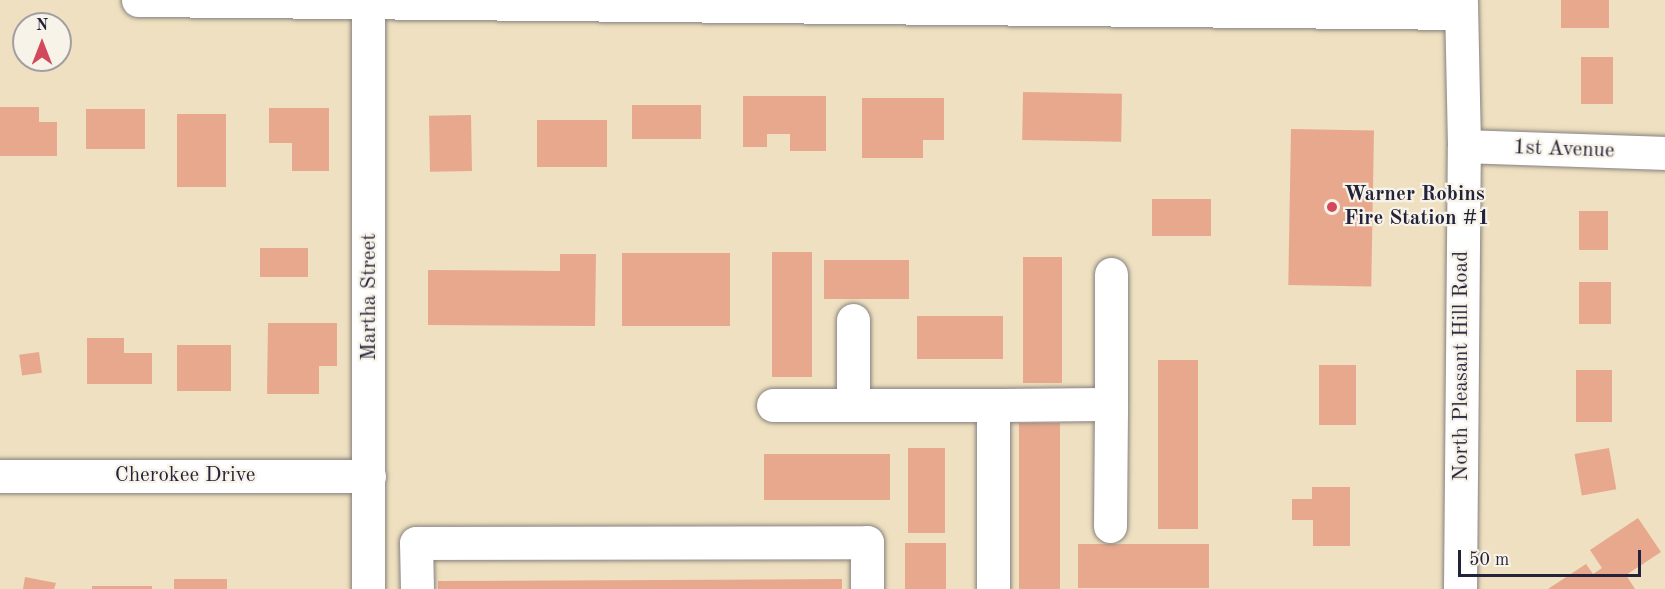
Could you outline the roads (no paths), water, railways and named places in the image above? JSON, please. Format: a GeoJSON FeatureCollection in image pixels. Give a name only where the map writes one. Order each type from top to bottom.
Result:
{"type":"FeatureCollection","features":[{"type":"Feature","properties":{"kind":"street"},"geometry":{"type":"LineString","coordinates":[[138,0],[368,4],[497,2],[1461,6]]}},
{"type":"Feature","properties":{"kind":"street","name":"Martha Street"},"geometry":{"type":"LineString","coordinates":[[368,4],[368,589]]}},
{"type":"Feature","properties":{"kind":"street","name":"North Pleasant Hill Road"},"geometry":{"type":"LineString","coordinates":[[1460,589],[1464,146],[1461,6]]}},
{"type":"Feature","properties":{"kind":"street","name":"1st Avenue"},"geometry":{"type":"LineString","coordinates":[[1464,146],[1665,153]]}},
{"type":"Feature","properties":{"kind":"street"},"geometry":{"type":"LineString","coordinates":[[1110,526],[1111,274]]}},
{"type":"Feature","properties":{"kind":"street"},"geometry":{"type":"LineString","coordinates":[[853,320],[853,405]]}},
{"type":"Feature","properties":{"kind":"street"},"geometry":{"type":"LineString","coordinates":[[773,405],[1111,404]]}},
{"type":"Feature","properties":{"kind":"street"},"geometry":{"type":"LineString","coordinates":[[993,405],[993,589]]}},
{"type":"Feature","properties":{"kind":"street","name":"Cherokee Drive"},"geometry":{"type":"LineString","coordinates":[[0,476],[369,476]]}},
{"type":"Feature","properties":{"kind":"street"},"geometry":{"type":"LineString","coordinates":[[417,589],[416,543],[867,542],[867,589]]}},
{"type":"Feature","properties":{"kind":"place","name":"Warner Robins Fire Station #1"},"geometry":{"type":"Point","coordinates":[1332,207]}}]}
